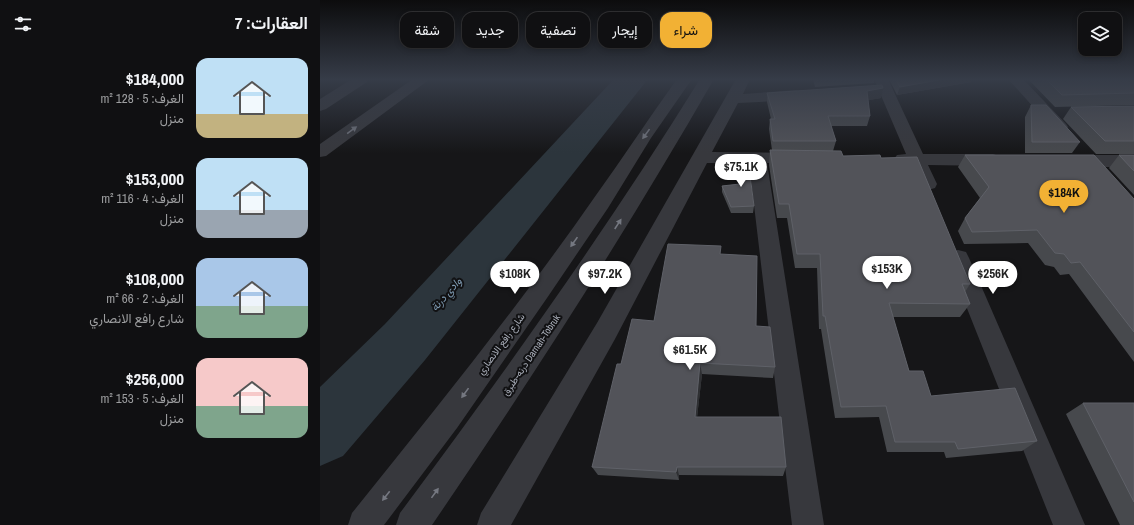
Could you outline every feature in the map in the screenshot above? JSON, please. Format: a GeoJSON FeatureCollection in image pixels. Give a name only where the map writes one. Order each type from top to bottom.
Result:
{"type":"FeatureCollection","features":[{"type":"Feature","properties":{"kind":"street"},"geometry":{"type":"LineString","coordinates":[[320,134],[365,104]]}},
{"type":"Feature","properties":{"kind":"street"},"geometry":{"type":"LineString","coordinates":[[320,152],[388,104]]}},
{"type":"Feature","properties":{"kind":"street","name":"شارع رافع الانصاري"},"geometry":{"type":"LineString","coordinates":[[364,525],[447,418],[540,291],[668,104]]}},
{"type":"Feature","properties":{"kind":"street","name":"درنه-طبرق Darnah-Tobruk"},"geometry":{"type":"LineString","coordinates":[[412,525],[542,339],[620,221],[691,104]]}},
{"type":"Feature","properties":{"kind":"street"},"geometry":{"type":"LineString","coordinates":[[493,525],[606,331],[730,104]]}},
{"type":"Feature","properties":{"kind":"street"},"geometry":{"type":"LineString","coordinates":[[888,104],[917,159],[935,203]]}},
{"type":"Feature","properties":{"kind":"street"},"geometry":{"type":"LineString","coordinates":[[1038,104],[1107,180]]}},
{"type":"Feature","properties":{"kind":"street"},"geometry":{"type":"LineString","coordinates":[[1048,114],[1072,113]]}},
{"type":"Feature","properties":{"kind":"street"},"geometry":{"type":"LineString","coordinates":[[701,157],[818,158]]}},
{"type":"Feature","properties":{"kind":"street"},"geometry":{"type":"LineString","coordinates":[[757,157],[808,525]]}},
{"type":"Feature","properties":{"kind":"street"},"geometry":{"type":"LineString","coordinates":[[887,159],[1012,160]]}},
{"type":"Feature","properties":{"kind":"street"},"geometry":{"type":"LineString","coordinates":[[1052,161],[1134,161]]}},
{"type":"Feature","properties":{"kind":"street"},"geometry":{"type":"LineString","coordinates":[[951,240],[1069,525]]}},
{"type":"Feature","properties":{"kind":"building"},"geometry":{"type":"Polygon","coordinates":[[[770,104],[868,104],[870,116],[828,116],[836,141],[773,141],[770,119],[775,119],[770,104]]]}},
{"type":"Feature","properties":{"kind":"building"},"geometry":{"type":"Polygon","coordinates":[[[1031,105],[1046,105],[1080,142],[1032,142],[1031,105]]]}},
{"type":"Feature","properties":{"kind":"building"},"geometry":{"type":"Polygon","coordinates":[[[1134,106],[1134,141],[1105,141],[1071,107],[1134,106]]]}},
{"type":"Feature","properties":{"kind":"building"},"geometry":{"type":"Polygon","coordinates":[[[770,150],[841,151],[843,156],[880,155],[881,158],[917,157],[970,284],[962,284],[970,304],[889,303],[909,371],[923,371],[931,396],[1015,388],[1037,441],[958,449],[955,442],[895,442],[886,406],[841,407],[825,316],[823,316],[820,254],[797,254],[789,204],[779,204],[770,150]]]}},
{"type":"Feature","properties":{"kind":"building"},"geometry":{"type":"Polygon","coordinates":[[[965,155],[1094,155],[1134,199],[1134,332],[1080,262],[1071,263],[1064,254],[1055,253],[1037,230],[972,232],[965,218],[989,187],[965,155]]]}},
{"type":"Feature","properties":{"kind":"building"},"geometry":{"type":"Polygon","coordinates":[[[1119,155],[1134,155],[1134,171],[1119,155]]]}},
{"type":"Feature","properties":{"kind":"building"},"geometry":{"type":"Polygon","coordinates":[[[737,160],[748,160],[754,206],[731,207],[722,186],[740,184],[737,160]]]}},
{"type":"Feature","properties":{"kind":"building"},"geometry":{"type":"Polygon","coordinates":[[[668,244],[721,246],[720,254],[757,256],[756,326],[770,327],[775,367],[700,363],[695,417],[781,417],[786,467],[677,467],[676,472],[592,467],[617,364],[621,364],[632,319],[654,321],[668,244]]]}},
{"type":"Feature","properties":{"kind":"building"},"geometry":{"type":"Polygon","coordinates":[[[1083,403],[1134,403],[1134,502],[1083,403]]]}},
{"type":"Feature","properties":{"kind":"waterway","name":"وادي درنة"},"geometry":{"type":"LineString","coordinates":[[320,433],[405,342],[611,104]]}}]}
